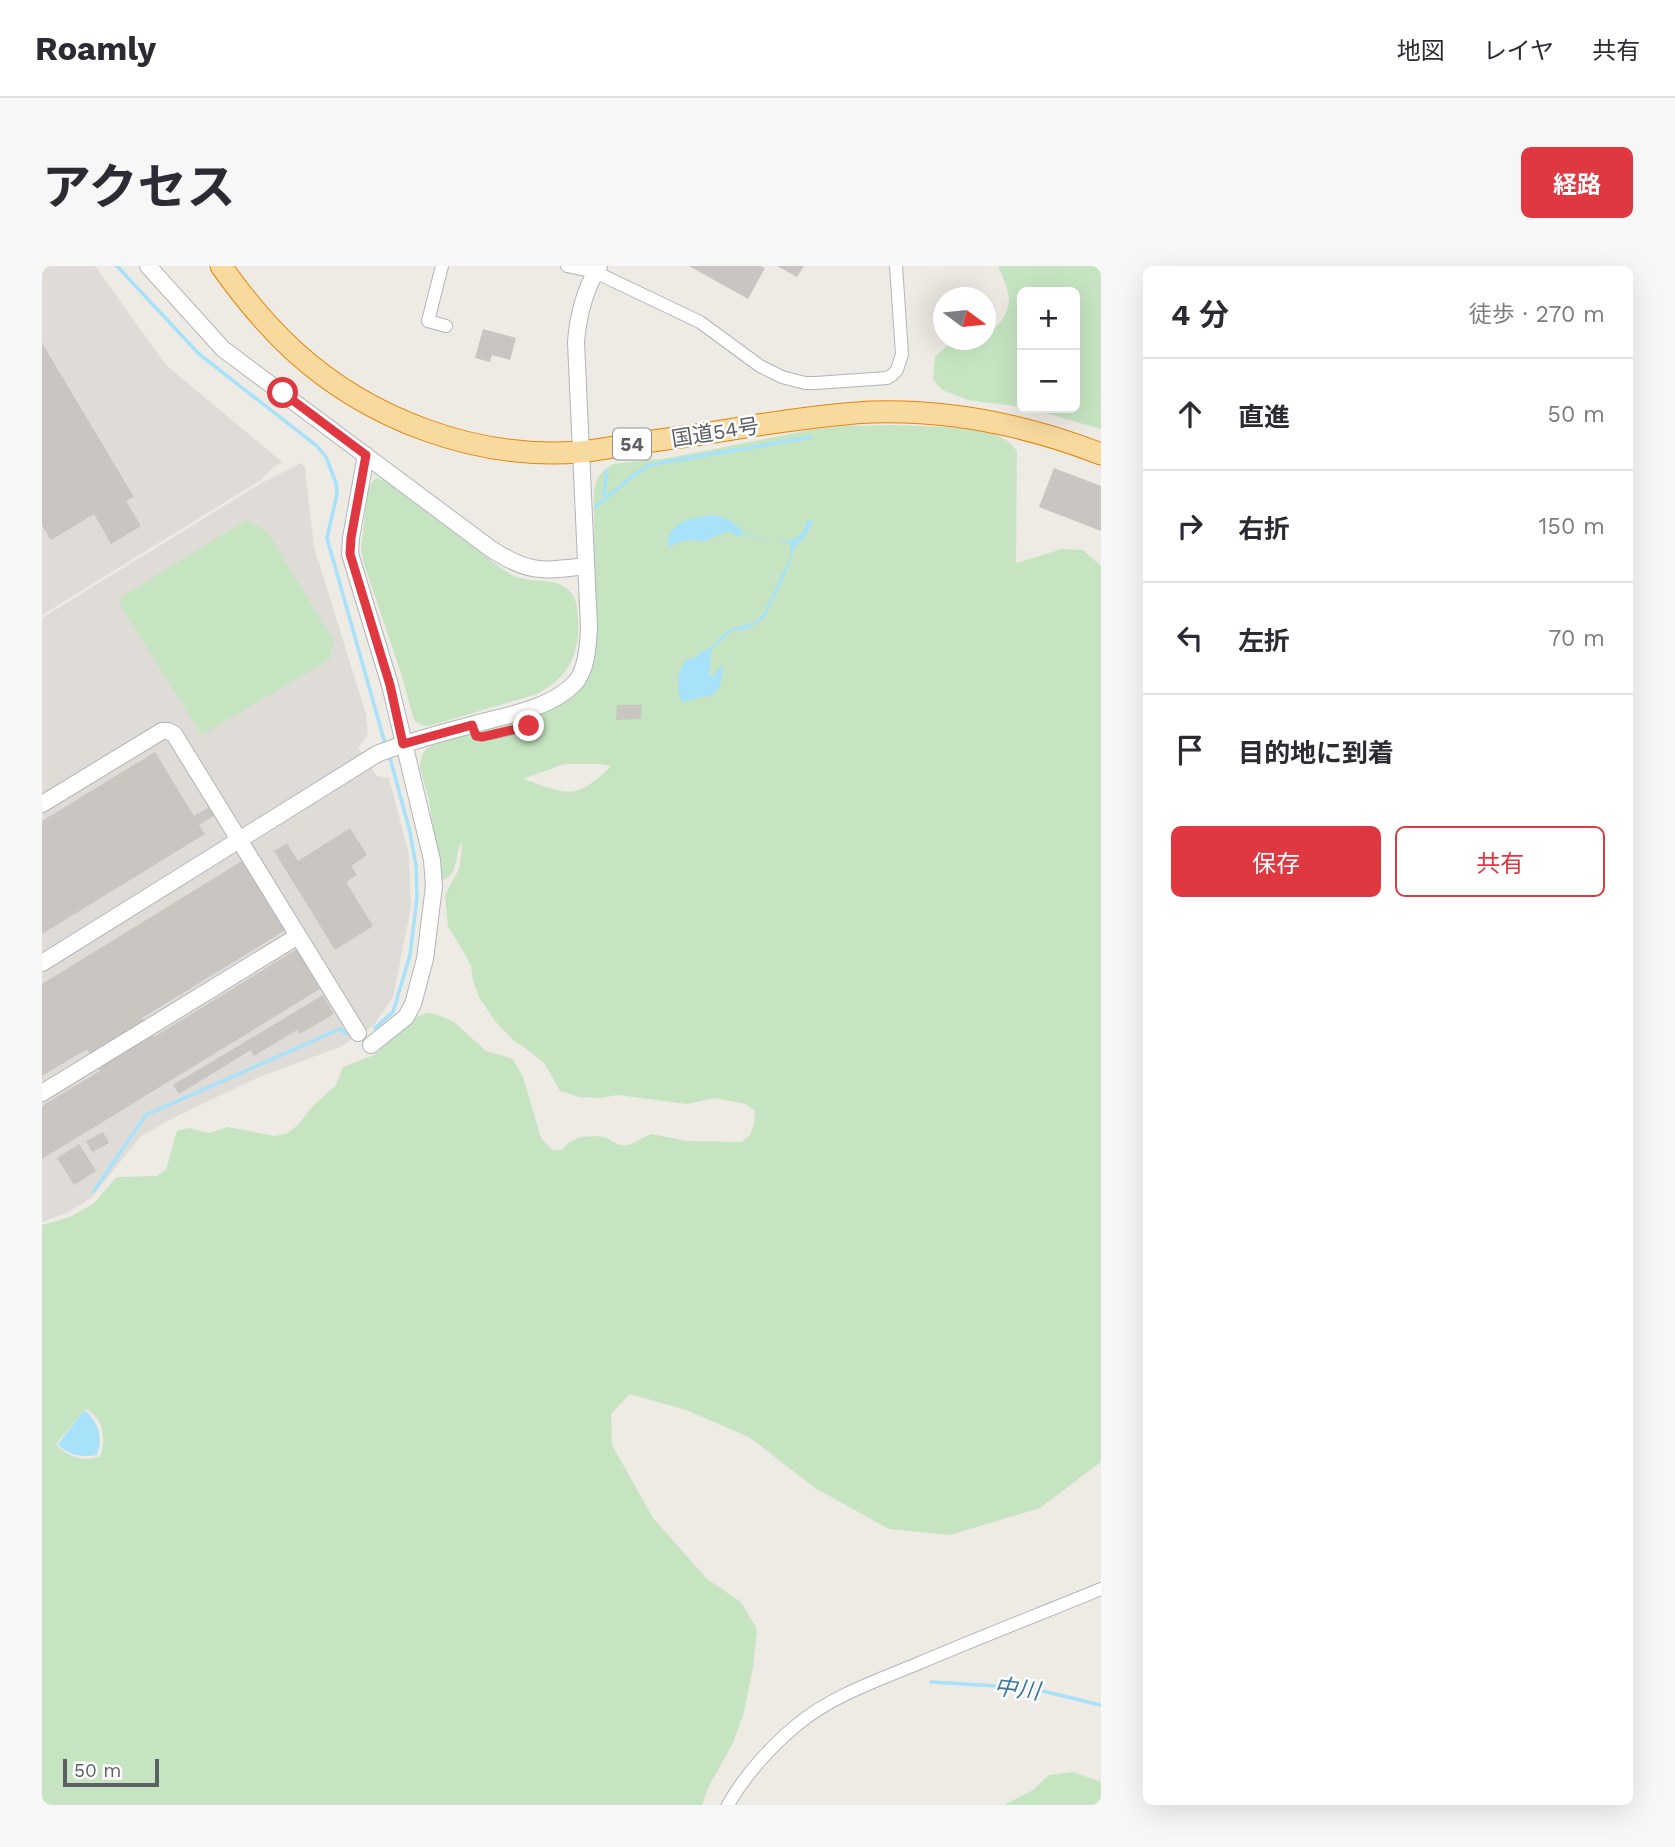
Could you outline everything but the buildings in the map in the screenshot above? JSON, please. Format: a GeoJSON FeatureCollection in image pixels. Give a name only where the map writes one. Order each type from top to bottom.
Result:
{"type":"FeatureCollection","features":[{"type":"Feature","properties":{"kind":"highway","name":"国道54号"},"geometry":{"type":"LineString","coordinates":[[221,266],[257,312],[294,351],[323,374],[370,404],[414,425],[463,442],[533,453],[580,452],[797,419],[883,412],[940,415],[1023,428],[1101,454]]}},
{"type":"Feature","properties":{"kind":"street"},"geometry":{"type":"LineString","coordinates":[[148,266],[223,349],[491,549],[527,568],[586,566]]}},
{"type":"Feature","properties":{"kind":"street"},"geometry":{"type":"LineString","coordinates":[[442,266],[428,321],[446,326]]}},
{"type":"Feature","properties":{"kind":"street"},"geometry":{"type":"LineString","coordinates":[[567,266],[597,269],[700,322],[770,371],[794,381],[816,383],[887,378],[897,370],[902,354],[896,266]]}},
{"type":"Feature","properties":{"kind":"street"},"geometry":{"type":"LineString","coordinates":[[42,963],[377,754],[551,701],[576,682],[588,654],[589,627],[576,342],[580,313],[597,269]]}},
{"type":"Feature","properties":{"kind":"street"},"geometry":{"type":"LineString","coordinates":[[366,455],[350,554],[390,685],[432,860],[434,886],[425,959],[414,1004],[406,1017],[372,1045]]}},
{"type":"Feature","properties":{"kind":"street"},"geometry":{"type":"LineString","coordinates":[[42,803],[165,730],[176,737],[358,1033]]}},
{"type":"Feature","properties":{"kind":"street"},"geometry":{"type":"LineString","coordinates":[[42,1093],[298,936]]}},
{"type":"Feature","properties":{"kind":"street"},"geometry":{"type":"LineString","coordinates":[[728,1805],[756,1765],[797,1724],[833,1701],[1101,1589]]}},
{"type":"Feature","properties":{"kind":"lane"},"geometry":{"type":"LineString","coordinates":[[472,725],[476,736],[482,737],[529,726]]}},
{"type":"Feature","properties":{"kind":"shaded area"},"geometry":{"type":"Polygon","coordinates":[[[42,266],[95,266],[166,365],[282,462],[261,480],[42,615],[42,266]]]}},
{"type":"Feature","properties":{"kind":"shaded area"},"geometry":{"type":"Polygon","coordinates":[[[301,463],[305,467],[314,547],[366,714],[368,734],[358,748],[377,776],[389,778],[409,855],[411,908],[393,997],[374,1025],[340,1047],[259,1077],[175,1117],[140,1137],[92,1197],[67,1213],[42,1222],[42,618],[263,482],[301,463]]]}},
{"type":"Feature","properties":{"kind":"green space"},"geometry":{"type":"Polygon","coordinates":[[[998,266],[1101,266],[1101,429],[1045,413],[1080,413],[1080,287],[1017,287],[1017,406],[968,400],[942,390],[933,379],[935,357],[943,350],[996,350],[996,326],[1005,315],[1008,305],[1007,288],[998,266]]]}},
{"type":"Feature","properties":{"kind":"green space"},"geometry":{"type":"Polygon","coordinates":[[[844,426],[949,427],[993,433],[1009,442],[1017,451],[1016,563],[1062,549],[1083,550],[1101,566],[1101,1462],[1040,1508],[950,1535],[889,1529],[815,1488],[749,1437],[686,1410],[630,1394],[611,1414],[612,1445],[653,1518],[707,1579],[741,1602],[757,1629],[744,1712],[733,1743],[709,1786],[702,1805],[42,1805],[42,1225],[70,1217],[93,1204],[117,1177],[157,1176],[166,1170],[177,1131],[189,1128],[209,1133],[228,1127],[274,1136],[286,1134],[336,1085],[343,1067],[374,1055],[416,1017],[427,1013],[454,1022],[486,1051],[513,1059],[523,1077],[541,1138],[552,1150],[562,1150],[569,1142],[581,1137],[598,1136],[619,1145],[629,1145],[651,1134],[687,1141],[742,1142],[750,1135],[755,1111],[746,1104],[715,1098],[687,1104],[618,1095],[579,1097],[560,1091],[545,1064],[513,1040],[495,1021],[479,997],[471,965],[448,926],[445,895],[459,869],[461,843],[454,869],[441,881],[429,800],[420,767],[422,755],[432,745],[539,713],[591,666],[596,641],[594,489],[604,470],[613,464],[669,458],[810,430],[844,426]],[[564,764],[523,779],[570,792],[588,785],[611,766],[599,764],[564,764]],[[86,1409],[56,1444],[70,1455],[88,1459],[100,1456],[103,1436],[100,1423],[86,1409]]]}},
{"type":"Feature","properties":{"kind":"green space"},"geometry":{"type":"Polygon","coordinates":[[[377,478],[385,481],[509,573],[558,584],[570,592],[575,599],[577,610],[577,643],[570,663],[557,680],[537,694],[429,726],[414,720],[363,561],[361,547],[368,493],[372,482],[377,478]]]}},
{"type":"Feature","properties":{"kind":"green space"},"geometry":{"type":"Polygon","coordinates":[[[246,520],[267,531],[334,641],[329,660],[202,735],[120,605],[120,598],[246,520]]]}},
{"type":"Feature","properties":{"kind":"green space"},"geometry":{"type":"Polygon","coordinates":[[[1073,1772],[1101,1782],[1101,1805],[1004,1805],[1033,1790],[1049,1775],[1073,1772]]]}},
{"type":"Feature","properties":{"kind":"water"},"geometry":{"type":"Polygon","coordinates":[[[715,515],[731,521],[742,531],[752,535],[780,541],[797,537],[806,522],[813,521],[806,536],[795,547],[765,617],[743,630],[732,631],[711,650],[709,676],[713,676],[723,666],[720,687],[710,697],[682,702],[678,679],[687,659],[695,658],[709,649],[728,630],[753,623],[764,613],[791,555],[791,543],[765,540],[742,533],[739,537],[729,531],[704,541],[682,541],[668,547],[668,538],[676,526],[691,519],[715,515]]]}},
{"type":"Feature","properties":{"kind":"water"},"geometry":{"type":"Polygon","coordinates":[[[85,1410],[94,1420],[98,1431],[100,1443],[97,1455],[76,1455],[58,1444],[85,1410]]]}},
{"type":"Feature","properties":{"kind":"waterway"},"geometry":{"type":"LineString","coordinates":[[117,266],[199,354],[317,446],[326,457],[336,483],[337,494],[327,538],[386,747]]}},
{"type":"Feature","properties":{"kind":"waterway"},"geometry":{"type":"LineString","coordinates":[[595,507],[649,465],[811,437]]}},
{"type":"Feature","properties":{"kind":"waterway"},"geometry":{"type":"LineString","coordinates":[[604,495],[607,471]]}},
{"type":"Feature","properties":{"kind":"waterway"},"geometry":{"type":"LineString","coordinates":[[375,1028],[393,1012],[410,955],[417,898],[416,866],[410,832],[389,754]]}},
{"type":"Feature","properties":{"kind":"waterway"},"geometry":{"type":"LineString","coordinates":[[94,1191],[146,1115],[340,1029],[347,1034]]}},
{"type":"Feature","properties":{"kind":"waterway","name":"中川"},"geometry":{"type":"LineString","coordinates":[[931,1682],[1030,1688],[1101,1705]]}},
{"type":"Feature","properties":{"kind":"route"},"geometry":{"type":"LineString","coordinates":[[283,393],[366,455],[350,554],[390,685],[403,744],[472,725],[476,736],[482,737],[529,726]]}}]}
